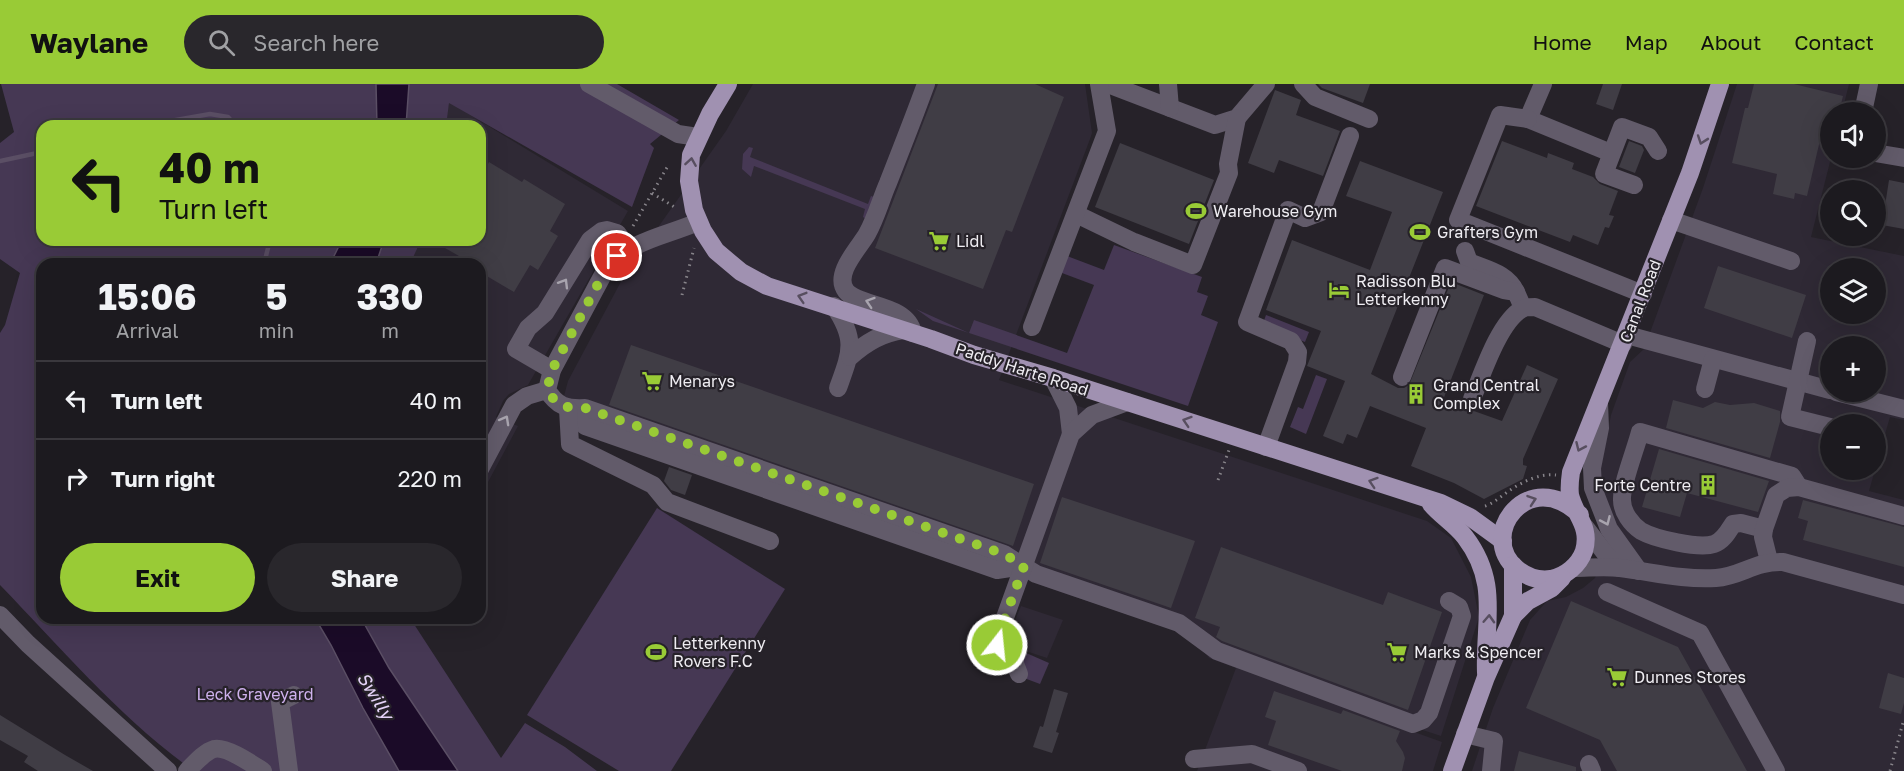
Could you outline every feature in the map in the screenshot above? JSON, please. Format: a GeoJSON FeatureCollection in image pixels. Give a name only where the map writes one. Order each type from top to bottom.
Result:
{"type":"FeatureCollection","features":[{"type":"Feature","properties":{"kind":"main road","name":"Paddy Harte Road"},"geometry":{"type":"LineString","coordinates":[[728,84],[698,137],[692,155],[689,181],[698,222],[716,251],[741,272],[767,286],[908,331],[974,356],[1053,378],[1448,506],[1470,517],[1503,541]]}},
{"type":"Feature","properties":{"kind":"main road","name":"Canal Road"},"geometry":{"type":"LineString","coordinates":[[1582,521],[1570,496],[1571,472],[1693,164],[1720,84]]}},
{"type":"Feature","properties":{"kind":"main road"},"geometry":{"type":"LineString","coordinates":[[1452,771],[1486,677],[1513,616],[1532,598],[1552,588],[1570,571],[1583,551],[1582,521],[1564,502],[1541,497],[1519,505],[1506,521],[1503,541],[1506,555],[1513,565],[1523,574],[1534,579],[1545,580],[1570,571]]}},
{"type":"Feature","properties":{"kind":"main road"},"geometry":{"type":"LineString","coordinates":[[1428,500],[1466,538],[1480,564],[1489,606],[1485,650],[1486,677]]}},
{"type":"Feature","properties":{"kind":"main road"},"geometry":{"type":"LineString","coordinates":[[1513,565],[1513,616]]}},
{"type":"Feature","properties":{"kind":"street"},"geometry":{"type":"LineString","coordinates":[[589,84],[678,134],[698,137]]}},
{"type":"Feature","properties":{"kind":"street"},"geometry":{"type":"LineString","coordinates":[[1032,327],[1107,131],[1099,84]]}},
{"type":"Feature","properties":{"kind":"street"},"geometry":{"type":"LineString","coordinates":[[1108,84],[1215,125],[1237,118]]}},
{"type":"Feature","properties":{"kind":"street"},"geometry":{"type":"LineString","coordinates":[[1168,84],[1170,108]]}},
{"type":"Feature","properties":{"kind":"street"},"geometry":{"type":"LineString","coordinates":[[1076,214],[1134,242],[1193,265],[1229,173],[1228,164],[1237,118],[1266,84]]}},
{"type":"Feature","properties":{"kind":"street"},"geometry":{"type":"LineString","coordinates":[[1303,84],[1315,97],[1369,119]]}},
{"type":"Feature","properties":{"kind":"street"},"geometry":{"type":"LineString","coordinates":[[1528,119],[1543,84]]}},
{"type":"Feature","properties":{"kind":"street"},"geometry":{"type":"LineString","coordinates":[[1865,102],[1869,84]]}},
{"type":"Feature","properties":{"kind":"street"},"geometry":{"type":"LineString","coordinates":[[850,357],[868,342],[892,332],[908,331],[909,324],[894,312],[851,296],[843,282],[848,263],[868,231],[922,85]]}},
{"type":"Feature","properties":{"kind":"street"},"geometry":{"type":"LineString","coordinates":[[1611,153],[1528,119],[1500,115],[1458,220],[1643,294]]}},
{"type":"Feature","properties":{"kind":"street"},"geometry":{"type":"LineString","coordinates":[[1634,185],[1604,174],[1622,127],[1649,137],[1658,151]]}},
{"type":"Feature","properties":{"kind":"street"},"geometry":{"type":"LineString","coordinates":[[1266,447],[1297,363],[1298,352],[1291,341],[1247,322],[1288,210],[1305,218],[1321,212],[1350,136]]}},
{"type":"Feature","properties":{"kind":"street"},"geometry":{"type":"LineString","coordinates":[[1886,155],[1904,158]]}},
{"type":"Feature","properties":{"kind":"street"},"geometry":{"type":"LineString","coordinates":[[1671,220],[1791,261]]}},
{"type":"Feature","properties":{"kind":"street"},"geometry":{"type":"LineString","coordinates":[[698,222],[640,242],[617,256],[606,269],[552,370],[547,390],[553,399],[568,409],[585,408],[1004,554],[1036,574],[1179,623],[1217,651],[1413,724],[1423,720],[1429,713],[1462,616],[1459,607],[1449,601]]}},
{"type":"Feature","properties":{"kind":"street"},"geometry":{"type":"LineString","coordinates":[[552,370],[516,349],[528,328],[545,313],[590,240],[607,230],[617,233],[629,249]]}},
{"type":"Feature","properties":{"kind":"street"},"geometry":{"type":"LineString","coordinates":[[1465,251],[1469,262],[1511,282],[1520,300],[1515,314],[1497,340],[1472,399]]}},
{"type":"Feature","properties":{"kind":"street"},"geometry":{"type":"LineString","coordinates":[[1402,377],[1445,268],[1504,290],[1535,307],[1625,340],[1713,359],[1820,388]]}},
{"type":"Feature","properties":{"kind":"street"},"geometry":{"type":"LineString","coordinates":[[834,306],[848,334],[850,357],[838,388]]}},
{"type":"Feature","properties":{"kind":"street"},"geometry":{"type":"LineString","coordinates":[[1807,341],[1790,417],[1820,424]]}},
{"type":"Feature","properties":{"kind":"street"},"geometry":{"type":"LineString","coordinates":[[1706,388],[1713,359]]}},
{"type":"Feature","properties":{"kind":"street"},"geometry":{"type":"LineString","coordinates":[[1019,674],[1014,661],[997,645],[1071,434],[1068,408],[1053,378]]}},
{"type":"Feature","properties":{"kind":"street"},"geometry":{"type":"LineString","coordinates":[[486,458],[514,405],[527,396],[547,390]]}},
{"type":"Feature","properties":{"kind":"street"},"geometry":{"type":"LineString","coordinates":[[1071,434],[1092,416],[1127,402]]}},
{"type":"Feature","properties":{"kind":"street"},"geometry":{"type":"LineString","coordinates":[[1874,402],[1904,410]]}},
{"type":"Feature","properties":{"kind":"street"},"geometry":{"type":"LineString","coordinates":[[1599,403],[1600,428],[1592,468],[1593,488],[1609,529],[1639,572]]}},
{"type":"Feature","properties":{"kind":"street"},"geometry":{"type":"LineString","coordinates":[[568,409],[570,444],[653,485],[667,502],[770,541]]}},
{"type":"Feature","properties":{"kind":"street"},"geometry":{"type":"LineString","coordinates":[[1764,529],[1741,523],[1733,524],[1720,541],[1704,546],[1648,534],[1633,525],[1626,515],[1622,500],[1640,432],[1792,476],[1799,487]]}},
{"type":"Feature","properties":{"kind":"street"},"geometry":{"type":"LineString","coordinates":[[1769,561],[1763,537],[1764,529],[1776,495],[1787,488],[1799,487],[1904,516]]}},
{"type":"Feature","properties":{"kind":"street"},"geometry":{"type":"LineString","coordinates":[[1582,521],[1608,557],[1620,568]]}},
{"type":"Feature","properties":{"kind":"street"},"geometry":{"type":"LineString","coordinates":[[1570,571],[1620,568],[1674,578],[1717,578],[1769,561],[1783,562],[1904,595]]}},
{"type":"Feature","properties":{"kind":"street"},"geometry":{"type":"LineString","coordinates":[[1607,592],[1700,633],[1776,771]]}},
{"type":"Feature","properties":{"kind":"street"},"geometry":{"type":"LineString","coordinates":[[0,615],[149,764],[168,771]]}},
{"type":"Feature","properties":{"kind":"street"},"geometry":{"type":"LineString","coordinates":[[282,696],[289,771]]}},
{"type":"Feature","properties":{"kind":"street"},"geometry":{"type":"LineString","coordinates":[[1465,734],[1494,741],[1491,771]]}},
{"type":"Feature","properties":{"kind":"street"},"geometry":{"type":"LineString","coordinates":[[187,771],[208,752],[219,749],[240,757],[262,771]]}},
{"type":"Feature","properties":{"kind":"street"},"geometry":{"type":"LineString","coordinates":[[1194,759],[1252,754],[1298,771]]}},
{"type":"Feature","properties":{"kind":"path"},"geometry":{"type":"LineString","coordinates":[[629,249],[633,226],[669,164]]}},
{"type":"Feature","properties":{"kind":"path"},"geometry":{"type":"LineString","coordinates":[[652,193],[680,210]]}},
{"type":"Feature","properties":{"kind":"path"},"geometry":{"type":"LineString","coordinates":[[682,295],[694,244]]}},
{"type":"Feature","properties":{"kind":"path"},"geometry":{"type":"LineString","coordinates":[[1218,480],[1230,449]]}},
{"type":"Feature","properties":{"kind":"path"},"geometry":{"type":"LineString","coordinates":[[1479,502],[1486,506],[1514,487],[1543,474],[1557,475]]}},
{"type":"Feature","properties":{"kind":"path"},"geometry":{"type":"LineString","coordinates":[[1890,771],[1904,719]]}},
{"type":"Feature","properties":{"kind":"shaded area"},"geometry":{"type":"Polygon","coordinates":[[[753,84],[1085,84],[1092,133],[999,380],[1427,521],[1451,538],[1471,577],[1479,617],[1441,736],[1270,680],[1442,742],[1433,771],[1197,771],[1236,668],[1209,658],[1192,636],[1049,588],[984,559],[560,411],[568,381],[625,274],[726,131],[753,84]]]}},
{"type":"Feature","properties":{"kind":"shaded area"},"geometry":{"type":"Polygon","coordinates":[[[1737,84],[1849,84],[1844,102],[1820,102],[1820,168],[1828,168],[1825,180],[1820,180],[1820,201],[1811,237],[1820,239],[1820,246],[1855,246],[1904,256],[1904,420],[1890,417],[1886,431],[1886,414],[1820,414],[1820,480],[1872,480],[1869,491],[1904,500],[1904,771],[1472,771],[1493,708],[1530,620],[1547,601],[1566,597],[1595,578],[1613,520],[1602,496],[1600,472],[1611,415],[1630,362],[1644,349],[1703,188],[1737,84]]]}},
{"type":"Feature","properties":{"kind":"shaded area"},"geometry":{"type":"Polygon","coordinates":[[[449,102],[479,120],[446,120],[449,102]]]}},
{"type":"Feature","properties":{"kind":"shaded area"},"geometry":{"type":"Polygon","coordinates":[[[486,125],[628,211],[528,385],[509,394],[503,401],[496,417],[518,426],[486,486],[486,258],[411,258],[416,246],[486,246],[486,125]]]}},
{"type":"Feature","properties":{"kind":"shaded area"},"geometry":{"type":"Polygon","coordinates":[[[1021,606],[1063,620],[1047,658],[1005,644],[1021,606]]]}},
{"type":"Feature","properties":{"kind":"green space"},"geometry":{"type":"Polygon","coordinates":[[[1,84],[376,84],[377,120],[36,120],[36,246],[339,246],[333,258],[36,258],[36,623],[0,585],[0,333],[5,325],[20,273],[0,259],[0,143],[14,132],[1,84]]]}},
{"type":"Feature","properties":{"kind":"green space"},"geometry":{"type":"Polygon","coordinates":[[[409,84],[617,84],[679,120],[650,144],[654,148],[632,207],[486,124],[486,120],[479,120],[449,103],[447,120],[406,120],[409,84]]]}},
{"type":"Feature","properties":{"kind":"green space"},"geometry":{"type":"Polygon","coordinates":[[[749,147],[753,148],[750,157],[868,204],[871,196],[874,197],[866,219],[863,217],[865,209],[754,166],[751,177],[742,169],[743,154],[749,147]]]}},
{"type":"Feature","properties":{"kind":"green space"},"geometry":{"type":"Polygon","coordinates":[[[1114,245],[1202,277],[1197,292],[1208,296],[1201,315],[1218,322],[1188,406],[969,333],[974,320],[1067,353],[1094,285],[1062,273],[1062,264],[1067,256],[1104,270],[1114,245]]]}},
{"type":"Feature","properties":{"kind":"green space"},"geometry":{"type":"Polygon","coordinates":[[[382,246],[418,246],[413,258],[378,258],[382,246]]]}},
{"type":"Feature","properties":{"kind":"green space"},"geometry":{"type":"Polygon","coordinates":[[[916,309],[969,333],[933,321],[916,309]]]}},
{"type":"Feature","properties":{"kind":"green space"},"geometry":{"type":"Polygon","coordinates":[[[1266,315],[1309,332],[1305,342],[1262,326],[1266,315]]]}},
{"type":"Feature","properties":{"kind":"green space"},"geometry":{"type":"Polygon","coordinates":[[[1316,375],[1327,379],[1306,434],[1290,427],[1298,407],[1303,409],[1316,375]]]}},
{"type":"Feature","properties":{"kind":"green space","name":"Letterkenny Rovers F.C"},"geometry":{"type":"Polygon","coordinates":[[[657,508],[785,589],[671,771],[619,771],[527,715],[657,508]]]}},
{"type":"Feature","properties":{"kind":"green space","name":"Leck Graveyard"},"geometry":{"type":"Polygon","coordinates":[[[37,624],[319,624],[399,771],[194,771],[142,729],[37,624]]]}},
{"type":"Feature","properties":{"kind":"green space"},"geometry":{"type":"Polygon","coordinates":[[[364,624],[414,624],[501,758],[525,723],[565,747],[597,771],[458,771],[389,668],[364,624]]]}},
{"type":"Feature","properties":{"kind":"green space"},"geometry":{"type":"Polygon","coordinates":[[[1010,646],[1049,663],[1040,684],[1024,678],[1010,646]]]}},
{"type":"Feature","properties":{"kind":"water"},"geometry":{"type":"Polygon","coordinates":[[[376,84],[409,84],[406,120],[377,120],[376,84]]]}},
{"type":"Feature","properties":{"kind":"water"},"geometry":{"type":"Polygon","coordinates":[[[339,246],[382,246],[378,258],[333,258],[339,246]]]}},
{"type":"Feature","properties":{"kind":"water","name":"Swilly"},"geometry":{"type":"Polygon","coordinates":[[[319,624],[364,624],[389,668],[458,771],[399,771],[319,624]]]}},
{"type":"Feature","properties":{"kind":"building"},"geometry":{"type":"Polygon","coordinates":[[[938,84],[1035,84],[1064,97],[1012,232],[1006,230],[983,289],[875,248],[938,84]]]}},
{"type":"Feature","properties":{"kind":"building"},"geometry":{"type":"Polygon","coordinates":[[[1318,84],[1370,84],[1363,103],[1322,88],[1318,84]]]}},
{"type":"Feature","properties":{"kind":"building"},"geometry":{"type":"Polygon","coordinates":[[[1603,84],[1622,84],[1613,110],[1596,104],[1603,84]]]}},
{"type":"Feature","properties":{"kind":"building"},"geometry":{"type":"Polygon","coordinates":[[[1754,84],[1794,84],[1843,96],[1842,102],[1820,102],[1820,140],[1807,196],[1795,193],[1794,199],[1773,194],[1777,174],[1732,163],[1745,108],[1748,108],[1754,84]]]}},
{"type":"Feature","properties":{"kind":"building"},"geometry":{"type":"Polygon","coordinates":[[[1275,90],[1301,100],[1296,115],[1340,131],[1323,176],[1279,160],[1274,173],[1248,163],[1275,90]]]}},
{"type":"Feature","properties":{"kind":"building"},"geometry":{"type":"Polygon","coordinates":[[[1502,141],[1547,158],[1548,153],[1574,163],[1572,169],[1593,177],[1600,184],[1618,191],[1609,215],[1614,216],[1609,228],[1605,227],[1598,245],[1573,235],[1570,242],[1476,206],[1502,141]]]}},
{"type":"Feature","properties":{"kind":"building"},"geometry":{"type":"Polygon","coordinates":[[[1629,141],[1642,146],[1644,150],[1635,173],[1619,167],[1629,141]]]}},
{"type":"Feature","properties":{"kind":"building"},"geometry":{"type":"Polygon","coordinates":[[[1120,143],[1214,180],[1189,244],[1095,207],[1120,143]]]}},
{"type":"Feature","properties":{"kind":"building"},"geometry":{"type":"Polygon","coordinates":[[[1360,161],[1443,192],[1371,374],[1398,388],[1409,385],[1451,282],[1484,295],[1443,400],[1502,421],[1527,365],[1558,379],[1523,459],[1523,465],[1527,466],[1523,479],[1484,499],[1454,483],[1411,466],[1426,428],[1370,406],[1357,438],[1347,434],[1343,444],[1323,436],[1345,381],[1307,366],[1321,331],[1266,310],[1292,240],[1370,270],[1392,212],[1346,196],[1360,161]]]}},
{"type":"Feature","properties":{"kind":"building"},"geometry":{"type":"Polygon","coordinates":[[[489,162],[522,182],[524,179],[565,204],[550,231],[558,236],[538,270],[530,265],[514,292],[486,276],[486,258],[462,258],[442,246],[486,246],[486,167],[489,162]]]}},
{"type":"Feature","properties":{"kind":"building"},"geometry":{"type":"Polygon","coordinates":[[[1889,180],[1904,183],[1904,229],[1886,226],[1889,180]]]}},
{"type":"Feature","properties":{"kind":"building"},"geometry":{"type":"Polygon","coordinates":[[[1718,266],[1806,295],[1792,338],[1704,308],[1718,266]]]}},
{"type":"Feature","properties":{"kind":"building"},"geometry":{"type":"Polygon","coordinates":[[[631,345],[1034,484],[1013,546],[609,405],[631,345]]]}},
{"type":"Feature","properties":{"kind":"building"},"geometry":{"type":"Polygon","coordinates":[[[1673,400],[1703,408],[1715,402],[1730,405],[1754,403],[1780,411],[1780,422],[1770,458],[1666,428],[1673,400]]]}},
{"type":"Feature","properties":{"kind":"building","name":"Forte Centre"},"geometry":{"type":"Polygon","coordinates":[[[1659,449],[1769,481],[1758,512],[1687,493],[1680,517],[1642,507],[1659,449]]]}},
{"type":"Feature","properties":{"kind":"building"},"geometry":{"type":"Polygon","coordinates":[[[669,467],[692,475],[685,495],[671,490],[664,481],[669,467]]]}},
{"type":"Feature","properties":{"kind":"building"},"geometry":{"type":"Polygon","coordinates":[[[1062,497],[1195,541],[1171,608],[1040,563],[1062,497]]]}},
{"type":"Feature","properties":{"kind":"building"},"geometry":{"type":"Polygon","coordinates":[[[1803,500],[1904,527],[1904,567],[1803,540],[1808,521],[1798,518],[1803,500]]]}},
{"type":"Feature","properties":{"kind":"building"},"geometry":{"type":"Polygon","coordinates":[[[1221,547],[1383,605],[1388,592],[1442,612],[1408,710],[1216,637],[1220,627],[1195,618],[1221,547]]]}},
{"type":"Feature","properties":{"kind":"building","name":"Dunnes Stores"},"geometry":{"type":"Polygon","coordinates":[[[1571,601],[1678,647],[1747,771],[1617,771],[1600,740],[1526,708],[1571,601]]]}},
{"type":"Feature","properties":{"kind":"building"},"geometry":{"type":"Polygon","coordinates":[[[1888,673],[1904,678],[1904,703],[1901,714],[1879,708],[1888,673]]]}},
{"type":"Feature","properties":{"kind":"building"},"geometry":{"type":"Polygon","coordinates":[[[1054,689],[1068,693],[1052,753],[1033,747],[1040,726],[1043,727],[1054,689]]]}},
{"type":"Feature","properties":{"kind":"building"},"geometry":{"type":"Polygon","coordinates":[[[1274,691],[1341,714],[1343,710],[1400,731],[1396,741],[1405,758],[1402,771],[1342,771],[1268,745],[1276,721],[1265,717],[1274,691]]]}},
{"type":"Feature","properties":{"kind":"building"},"geometry":{"type":"Polygon","coordinates":[[[0,715],[93,771],[38,771],[24,762],[28,756],[0,740],[0,715]]]}},
{"type":"Feature","properties":{"kind":"building"},"geometry":{"type":"Polygon","coordinates":[[[1519,751],[1576,767],[1576,771],[1514,771],[1519,751]]]}},
{"type":"Feature","properties":{"kind":"waterway"},"geometry":{"type":"LineString","coordinates":[[176,120],[210,114],[228,117],[231,120]]}},
{"type":"Feature","properties":{"kind":"waterway"},"geometry":{"type":"LineString","coordinates":[[0,161],[36,153]]}},
{"type":"Feature","properties":{"kind":"waterway"},"geometry":{"type":"LineString","coordinates":[[266,258],[268,246]]}},
{"type":"Feature","properties":{"kind":"place","name":"Warehouse Gym"},"geometry":{"type":"Point","coordinates":[1196,211]}},
{"type":"Feature","properties":{"kind":"place","name":"Grafters Gym"},"geometry":{"type":"Point","coordinates":[1420,232]}},
{"type":"Feature","properties":{"kind":"place","name":"Lidl"},"geometry":{"type":"Point","coordinates":[939,241]}},
{"type":"Feature","properties":{"kind":"place","name":"Radisson Blu Letterkenny"},"geometry":{"type":"Point","coordinates":[1339,290]}},
{"type":"Feature","properties":{"kind":"place","name":"Menarys"},"geometry":{"type":"Point","coordinates":[652,381]}},
{"type":"Feature","properties":{"kind":"place","name":"Grand Central Complex"},"geometry":{"type":"Point","coordinates":[1416,394]}},
{"type":"Feature","properties":{"kind":"place","name":"Forte Centre"},"geometry":{"type":"Point","coordinates":[1708,485]}},
{"type":"Feature","properties":{"kind":"place","name":"Letterkenny Rovers F.C"},"geometry":{"type":"Point","coordinates":[656,652]}},
{"type":"Feature","properties":{"kind":"place","name":"Marks & Spencer"},"geometry":{"type":"Point","coordinates":[1397,652]}},
{"type":"Feature","properties":{"kind":"place","name":"Dunnes Stores"},"geometry":{"type":"Point","coordinates":[1617,677]}},
{"type":"Feature","properties":{"kind":"route"},"geometry":{"type":"LineString","coordinates":[[617,256],[606,269],[552,370],[547,390],[553,399],[568,409],[585,408],[1004,554],[1024,566],[997,645]]}}]}
